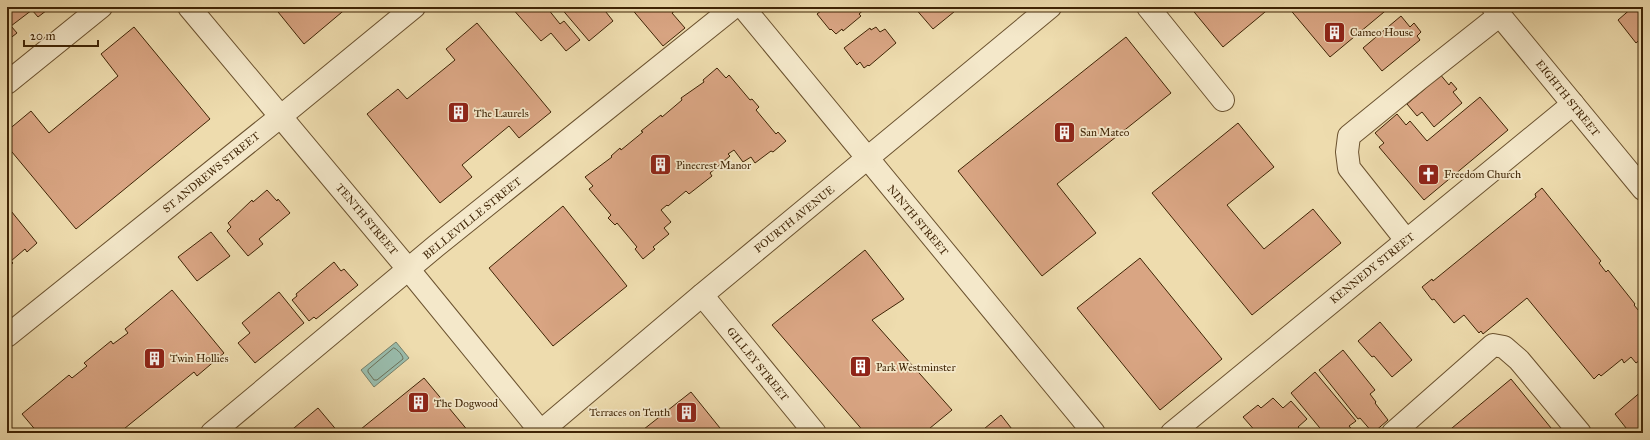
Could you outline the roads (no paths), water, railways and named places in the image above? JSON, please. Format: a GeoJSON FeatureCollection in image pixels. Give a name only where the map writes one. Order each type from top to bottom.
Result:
{"type":"FeatureCollection","features":[{"type":"Feature","properties":{"kind":"street"},"geometry":{"type":"LineString","coordinates":[[7,83],[101,7]]}},
{"type":"Feature","properties":{"kind":"street","name":"TENTH STREET"},"geometry":{"type":"LineString","coordinates":[[189,7],[409,270],[541,433]]}},
{"type":"Feature","properties":{"kind":"street","name":"ST ANDREWS STREET"},"geometry":{"type":"LineString","coordinates":[[7,336],[280,117],[414,7]]}},
{"type":"Feature","properties":{"kind":"street","name":"BELLEVILLE STREET"},"geometry":{"type":"LineString","coordinates":[[212,433],[436,246],[734,7]]}},
{"type":"Feature","properties":{"kind":"street","name":"NINTH STREET"},"geometry":{"type":"LineString","coordinates":[[743,7],[1094,433]]}},
{"type":"Feature","properties":{"kind":"street","name":"FOURTH AVENUE"},"geometry":{"type":"LineString","coordinates":[[541,433],[702,295],[1050,7]]}},
{"type":"Feature","properties":{"kind":"street"},"geometry":{"type":"LineString","coordinates":[[1148,7],[1223,100]]}},
{"type":"Feature","properties":{"kind":"street"},"geometry":{"type":"LineString","coordinates":[[1406,240],[1349,168],[1346,152],[1350,136],[1419,79],[1496,11]]}},
{"type":"Feature","properties":{"kind":"street","name":"EIGHTH STREET"},"geometry":{"type":"LineString","coordinates":[[1496,11],[1643,189]]}},
{"type":"Feature","properties":{"kind":"street","name":"KENNEDY STREET"},"geometry":{"type":"LineString","coordinates":[[1172,433],[1573,104]]}},
{"type":"Feature","properties":{"kind":"street","name":"GILLEY STREET"},"geometry":{"type":"LineString","coordinates":[[702,295],[815,433]]}},
{"type":"Feature","properties":{"kind":"street"},"geometry":{"type":"LineString","coordinates":[[1393,433],[1493,345],[1504,347],[1518,360],[1580,433]]}},
{"type":"Feature","properties":{"kind":"water"},"geometry":{"type":"Polygon","coordinates":[[[396,342],[409,358],[374,387],[361,370],[396,342]]]}},
{"type":"Feature","properties":{"kind":"place","name":"Cameo House"},"geometry":{"type":"Point","coordinates":[1334,32]}},
{"type":"Feature","properties":{"kind":"place","name":"The Laurels"},"geometry":{"type":"Point","coordinates":[459,113]}},
{"type":"Feature","properties":{"kind":"place","name":"San Mateo"},"geometry":{"type":"Point","coordinates":[1065,132]}},
{"type":"Feature","properties":{"kind":"place","name":"Pinecrest Manor"},"geometry":{"type":"Point","coordinates":[661,165]}},
{"type":"Feature","properties":{"kind":"place","name":"Freedom Church"},"geometry":{"type":"Point","coordinates":[1429,174]}},
{"type":"Feature","properties":{"kind":"place","name":"Twin Hollies"},"geometry":{"type":"Point","coordinates":[154,358]}},
{"type":"Feature","properties":{"kind":"place","name":"Park Westminster"},"geometry":{"type":"Point","coordinates":[861,367]}},
{"type":"Feature","properties":{"kind":"place","name":"The Dogwood"},"geometry":{"type":"Point","coordinates":[419,403]}},
{"type":"Feature","properties":{"kind":"place","name":"Terraces on Tenth"},"geometry":{"type":"Point","coordinates":[686,412]}}]}
